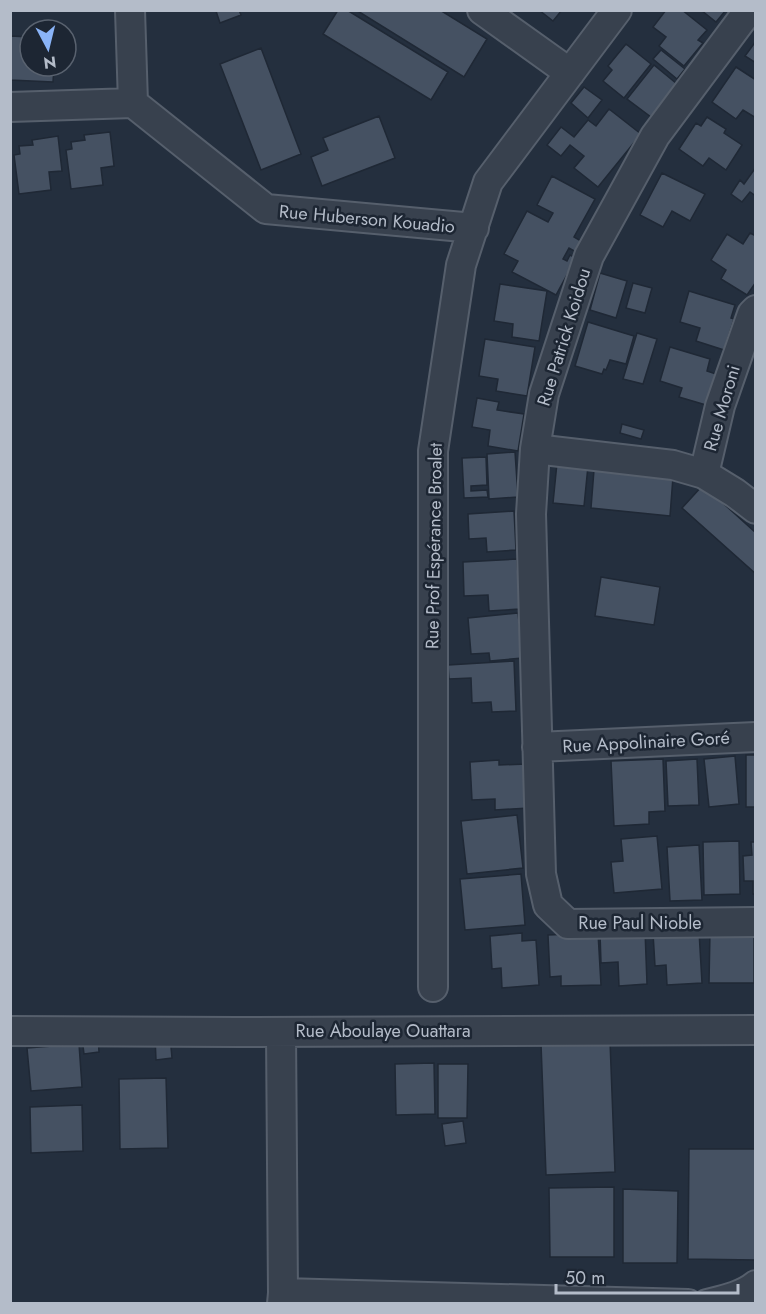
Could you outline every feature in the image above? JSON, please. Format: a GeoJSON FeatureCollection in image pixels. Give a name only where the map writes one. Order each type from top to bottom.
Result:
{"type":"FeatureCollection","features":[{"type":"Feature","properties":{"kind":"street"},"geometry":{"type":"LineString","coordinates":[[10,107],[133,103],[130,10]]}},
{"type":"Feature","properties":{"kind":"street"},"geometry":{"type":"LineString","coordinates":[[482,10],[570,73]]}},
{"type":"Feature","properties":{"kind":"street","name":"Rue Prof Espérance Broalet"},"geometry":{"type":"LineString","coordinates":[[434,987],[433,451],[462,265],[488,182],[617,10]]}},
{"type":"Feature","properties":{"kind":"street","name":"Rue Patrick Koidou"},"geometry":{"type":"LineString","coordinates":[[537,747],[531,514],[535,449],[544,394],[589,256],[655,136],[749,10]]}},
{"type":"Feature","properties":{"kind":"street","name":"Rue Huberson Kouadio"},"geometry":{"type":"LineString","coordinates":[[133,103],[266,209],[474,228]]}},
{"type":"Feature","properties":{"kind":"street","name":"Rue Moroni"},"geometry":{"type":"LineString","coordinates":[[704,474],[720,406],[752,314],[756,310]]}},
{"type":"Feature","properties":{"kind":"street"},"geometry":{"type":"LineString","coordinates":[[535,449],[673,465],[704,474],[756,509]]}},
{"type":"Feature","properties":{"kind":"street","name":"Rue Appolinaire Goré"},"geometry":{"type":"LineString","coordinates":[[537,747],[756,737]]}},
{"type":"Feature","properties":{"kind":"street","name":"Rue Paul Nioble"},"geometry":{"type":"LineString","coordinates":[[537,747],[541,874],[548,905],[568,924],[756,922]]}},
{"type":"Feature","properties":{"kind":"street","name":"Rue Aboulaye Ouattara"},"geometry":{"type":"LineString","coordinates":[[10,1031],[756,1030]]}},
{"type":"Feature","properties":{"kind":"street"},"geometry":{"type":"LineString","coordinates":[[281,1032],[283,1298],[688,1304]]}},
{"type":"Feature","properties":{"kind":"street"},"geometry":{"type":"LineString","coordinates":[[707,1304],[727,1299],[750,1290],[756,1285]]}},
{"type":"Feature","properties":{"kind":"building"},"geometry":{"type":"Polygon","coordinates":[[[239,10],[241,15],[220,23],[216,11],[239,10]]]}},
{"type":"Feature","properties":{"kind":"building"},"geometry":{"type":"Polygon","coordinates":[[[338,10],[347,10],[448,72],[431,100],[323,34],[338,10]]]}},
{"type":"Feature","properties":{"kind":"building"},"geometry":{"type":"Polygon","coordinates":[[[356,10],[440,10],[487,39],[464,77],[356,10]]]}},
{"type":"Feature","properties":{"kind":"building"},"geometry":{"type":"Polygon","coordinates":[[[539,10],[562,10],[553,21],[539,10]]]}},
{"type":"Feature","properties":{"kind":"building"},"geometry":{"type":"Polygon","coordinates":[[[666,10],[682,10],[707,30],[698,40],[703,43],[684,66],[659,46],[666,37],[653,27],[666,10]]]}},
{"type":"Feature","properties":{"kind":"building"},"geometry":{"type":"Polygon","coordinates":[[[701,10],[726,10],[716,22],[701,10]]]}},
{"type":"Feature","properties":{"kind":"building"},"geometry":{"type":"Polygon","coordinates":[[[10,36],[18,36],[18,78],[53,78],[53,82],[10,80],[10,36]]]}},
{"type":"Feature","properties":{"kind":"building"},"geometry":{"type":"Polygon","coordinates":[[[756,41],[756,63],[745,56],[756,41]]]}},
{"type":"Feature","properties":{"kind":"building"},"geometry":{"type":"Polygon","coordinates":[[[626,44],[651,64],[624,98],[603,81],[612,70],[608,66],[626,44]]]}},
{"type":"Feature","properties":{"kind":"building"},"geometry":{"type":"Polygon","coordinates":[[[261,48],[301,154],[261,170],[220,64],[261,48]]]}},
{"type":"Feature","properties":{"kind":"building"},"geometry":{"type":"Polygon","coordinates":[[[661,50],[685,69],[677,79],[653,59],[661,50]]]}},
{"type":"Feature","properties":{"kind":"building"},"geometry":{"type":"Polygon","coordinates":[[[654,65],[677,84],[651,117],[627,99],[654,65]]]}},
{"type":"Feature","properties":{"kind":"building"},"geometry":{"type":"Polygon","coordinates":[[[736,67],[756,80],[756,118],[743,110],[736,119],[712,102],[736,67]]]}},
{"type":"Feature","properties":{"kind":"building"},"geometry":{"type":"Polygon","coordinates":[[[584,87],[602,100],[588,118],[571,103],[584,87]]]}},
{"type":"Feature","properties":{"kind":"building"},"geometry":{"type":"Polygon","coordinates":[[[609,109],[641,134],[598,187],[574,168],[584,156],[570,145],[561,156],[547,145],[561,127],[574,137],[588,120],[596,126],[609,109]]]}},
{"type":"Feature","properties":{"kind":"building"},"geometry":{"type":"Polygon","coordinates":[[[379,116],[395,158],[322,186],[311,157],[328,150],[323,138],[379,116]]]}},
{"type":"Feature","properties":{"kind":"building"},"geometry":{"type":"Polygon","coordinates":[[[707,117],[726,129],[724,133],[742,145],[726,170],[709,158],[703,166],[679,149],[696,123],[701,126],[707,117]]]}},
{"type":"Feature","properties":{"kind":"building"},"geometry":{"type":"Polygon","coordinates":[[[110,132],[114,166],[101,168],[103,185],[71,189],[66,150],[72,149],[71,142],[85,140],[84,135],[110,132]]]}},
{"type":"Feature","properties":{"kind":"building"},"geometry":{"type":"Polygon","coordinates":[[[58,136],[62,171],[49,172],[51,190],[19,194],[14,155],[20,154],[19,146],[33,145],[32,140],[58,136]]]}},
{"type":"Feature","properties":{"kind":"building"},"geometry":{"type":"Polygon","coordinates":[[[756,167],[756,196],[750,192],[742,202],[731,194],[740,180],[744,184],[756,167]]]}},
{"type":"Feature","properties":{"kind":"building"},"geometry":{"type":"Polygon","coordinates":[[[662,173],[705,194],[690,221],[672,211],[663,227],[640,215],[662,173]]]}},
{"type":"Feature","properties":{"kind":"building"},"geometry":{"type":"Polygon","coordinates":[[[552,176],[595,199],[574,237],[581,241],[576,252],[569,248],[563,259],[567,261],[570,255],[576,258],[556,295],[512,272],[518,261],[504,254],[527,211],[548,222],[553,213],[537,205],[552,176]]]}},
{"type":"Feature","properties":{"kind":"building"},"geometry":{"type":"Polygon","coordinates":[[[750,233],[756,236],[756,282],[747,295],[721,279],[726,270],[711,260],[727,234],[743,244],[750,233]]]}},
{"type":"Feature","properties":{"kind":"building"},"geometry":{"type":"Polygon","coordinates":[[[600,273],[627,281],[616,318],[590,310],[600,273]]]}},
{"type":"Feature","properties":{"kind":"building"},"geometry":{"type":"Polygon","coordinates":[[[633,283],[652,288],[645,313],[626,308],[633,283]]]}},
{"type":"Feature","properties":{"kind":"building"},"geometry":{"type":"Polygon","coordinates":[[[500,284],[547,291],[539,341],[512,337],[513,324],[494,321],[500,284]]]}},
{"type":"Feature","properties":{"kind":"building"},"geometry":{"type":"Polygon","coordinates":[[[689,291],[735,305],[731,318],[734,319],[724,350],[696,341],[700,328],[680,322],[689,291]]]}},
{"type":"Feature","properties":{"kind":"building"},"geometry":{"type":"Polygon","coordinates":[[[588,322],[634,336],[626,364],[610,360],[602,374],[575,366],[588,322]]]}},
{"type":"Feature","properties":{"kind":"building"},"geometry":{"type":"Polygon","coordinates":[[[637,333],[657,339],[643,384],[623,379],[637,333]]]}},
{"type":"Feature","properties":{"kind":"building"},"geometry":{"type":"Polygon","coordinates":[[[485,339],[535,347],[527,396],[496,391],[498,379],[479,376],[485,339]]]}},
{"type":"Feature","properties":{"kind":"building"},"geometry":{"type":"Polygon","coordinates":[[[670,347],[710,359],[707,371],[716,374],[706,405],[679,397],[682,388],[660,381],[670,347]]]}},
{"type":"Feature","properties":{"kind":"building"},"geometry":{"type":"Polygon","coordinates":[[[477,398],[499,402],[497,410],[524,414],[518,451],[488,446],[490,430],[472,427],[477,398]]]}},
{"type":"Feature","properties":{"kind":"building"},"geometry":{"type":"Polygon","coordinates":[[[622,424],[644,430],[641,439],[620,433],[622,424]]]}},
{"type":"Feature","properties":{"kind":"building"},"geometry":{"type":"Polygon","coordinates":[[[515,452],[518,497],[489,499],[487,454],[515,452]]]}},
{"type":"Feature","properties":{"kind":"building"},"geometry":{"type":"Polygon","coordinates":[[[486,457],[487,485],[471,486],[471,491],[487,490],[488,497],[464,498],[462,458],[486,457]]]}},
{"type":"Feature","properties":{"kind":"building"},"geometry":{"type":"Polygon","coordinates":[[[557,463],[588,466],[584,506],[553,503],[557,463]]]}},
{"type":"Feature","properties":{"kind":"building"},"geometry":{"type":"Polygon","coordinates":[[[594,470],[673,477],[670,516],[591,508],[594,470]]]}},
{"type":"Feature","properties":{"kind":"building"},"geometry":{"type":"Polygon","coordinates":[[[703,485],[756,533],[756,574],[682,508],[703,485]]]}},
{"type":"Feature","properties":{"kind":"building"},"geometry":{"type":"Polygon","coordinates":[[[514,511],[516,550],[487,552],[486,538],[469,539],[468,514],[514,511]]]}},
{"type":"Feature","properties":{"kind":"building"},"geometry":{"type":"Polygon","coordinates":[[[517,559],[520,609],[489,611],[488,595],[464,596],[463,562],[517,559]]]}},
{"type":"Feature","properties":{"kind":"building"},"geometry":{"type":"Polygon","coordinates":[[[601,577],[660,587],[654,625],[595,616],[601,577]]]}},
{"type":"Feature","properties":{"kind":"building"},"geometry":{"type":"Polygon","coordinates":[[[518,613],[523,658],[490,661],[489,653],[471,654],[468,618],[518,613]]]}},
{"type":"Feature","properties":{"kind":"building"},"geometry":{"type":"Polygon","coordinates":[[[514,661],[516,711],[492,712],[491,702],[472,703],[471,678],[449,679],[448,665],[514,661]]]}},
{"type":"Feature","properties":{"kind":"building"},"geometry":{"type":"Polygon","coordinates":[[[746,755],[756,755],[756,807],[746,807],[746,755]]]}},
{"type":"Feature","properties":{"kind":"building"},"geometry":{"type":"Polygon","coordinates":[[[735,756],[739,804],[709,807],[704,759],[735,756]]]}},
{"type":"Feature","properties":{"kind":"building"},"geometry":{"type":"Polygon","coordinates":[[[663,759],[665,811],[649,812],[649,824],[614,826],[611,761],[663,759]]]}},
{"type":"Feature","properties":{"kind":"building"},"geometry":{"type":"Polygon","coordinates":[[[697,759],[699,805],[668,806],[666,761],[697,759]]]}},
{"type":"Feature","properties":{"kind":"building"},"geometry":{"type":"Polygon","coordinates":[[[499,760],[499,765],[527,764],[529,808],[495,810],[495,799],[472,800],[470,762],[499,760]]]}},
{"type":"Feature","properties":{"kind":"building"},"geometry":{"type":"Polygon","coordinates":[[[517,815],[523,868],[467,874],[461,821],[517,815]]]}},
{"type":"Feature","properties":{"kind":"building"},"geometry":{"type":"Polygon","coordinates":[[[657,836],[662,889],[614,893],[611,862],[623,861],[621,839],[657,836]]]}},
{"type":"Feature","properties":{"kind":"building"},"geometry":{"type":"Polygon","coordinates":[[[739,841],[740,894],[704,895],[703,842],[739,841]]]}},
{"type":"Feature","properties":{"kind":"building"},"geometry":{"type":"Polygon","coordinates":[[[751,842],[756,842],[756,894],[753,894],[753,881],[744,881],[743,856],[752,855],[751,842]]]}},
{"type":"Feature","properties":{"kind":"building"},"geometry":{"type":"Polygon","coordinates":[[[699,845],[702,900],[670,901],[667,847],[699,845]]]}},
{"type":"Feature","properties":{"kind":"building"},"geometry":{"type":"Polygon","coordinates":[[[521,874],[525,925],[465,930],[460,879],[521,874]]]}},
{"type":"Feature","properties":{"kind":"building"},"geometry":{"type":"Polygon","coordinates":[[[645,930],[647,984],[619,986],[618,962],[601,963],[600,933],[645,930]]]}},
{"type":"Feature","properties":{"kind":"building"},"geometry":{"type":"Polygon","coordinates":[[[699,931],[702,983],[667,985],[666,965],[655,966],[653,933],[699,931]]]}},
{"type":"Feature","properties":{"kind":"building"},"geometry":{"type":"Polygon","coordinates":[[[710,931],[754,931],[754,983],[709,983],[710,931]]]}},
{"type":"Feature","properties":{"kind":"building"},"geometry":{"type":"Polygon","coordinates":[[[522,933],[522,941],[536,940],[539,985],[502,988],[501,968],[492,969],[490,936],[522,933]]]}},
{"type":"Feature","properties":{"kind":"building"},"geometry":{"type":"Polygon","coordinates":[[[598,933],[601,985],[561,986],[561,976],[550,977],[548,935],[598,933]]]}},
{"type":"Feature","properties":{"kind":"building"},"geometry":{"type":"Polygon","coordinates":[[[170,1036],[172,1058],[156,1060],[155,1037],[170,1036]]]}},
{"type":"Feature","properties":{"kind":"building"},"geometry":{"type":"Polygon","coordinates":[[[98,1037],[99,1052],[84,1054],[82,1038],[98,1037]]]}},
{"type":"Feature","properties":{"kind":"building"},"geometry":{"type":"Polygon","coordinates":[[[610,1041],[615,1172],[546,1175],[541,1044],[610,1041]]]}},
{"type":"Feature","properties":{"kind":"building"},"geometry":{"type":"Polygon","coordinates":[[[79,1044],[82,1087],[31,1091],[27,1048],[79,1044]]]}},
{"type":"Feature","properties":{"kind":"building"},"geometry":{"type":"Polygon","coordinates":[[[434,1063],[435,1114],[396,1115],[395,1064],[434,1063]]]}},
{"type":"Feature","properties":{"kind":"building"},"geometry":{"type":"Polygon","coordinates":[[[438,1064],[468,1064],[467,1118],[438,1118],[438,1064]]]}},
{"type":"Feature","properties":{"kind":"building"},"geometry":{"type":"Polygon","coordinates":[[[166,1078],[168,1148],[120,1149],[119,1079],[166,1078]]]}},
{"type":"Feature","properties":{"kind":"building"},"geometry":{"type":"Polygon","coordinates":[[[82,1105],[83,1151],[31,1153],[30,1107],[82,1105]]]}},
{"type":"Feature","properties":{"kind":"building"},"geometry":{"type":"Polygon","coordinates":[[[463,1121],[466,1143],[445,1146],[442,1124],[463,1121]]]}},
{"type":"Feature","properties":{"kind":"building"},"geometry":{"type":"Polygon","coordinates":[[[689,1149],[756,1149],[756,1260],[688,1259],[689,1149]]]}},
{"type":"Feature","properties":{"kind":"building"},"geometry":{"type":"Polygon","coordinates":[[[614,1187],[614,1257],[550,1257],[549,1188],[614,1187]]]}},
{"type":"Feature","properties":{"kind":"building"},"geometry":{"type":"Polygon","coordinates":[[[623,1189],[678,1191],[677,1263],[623,1263],[623,1189]]]}}]}
